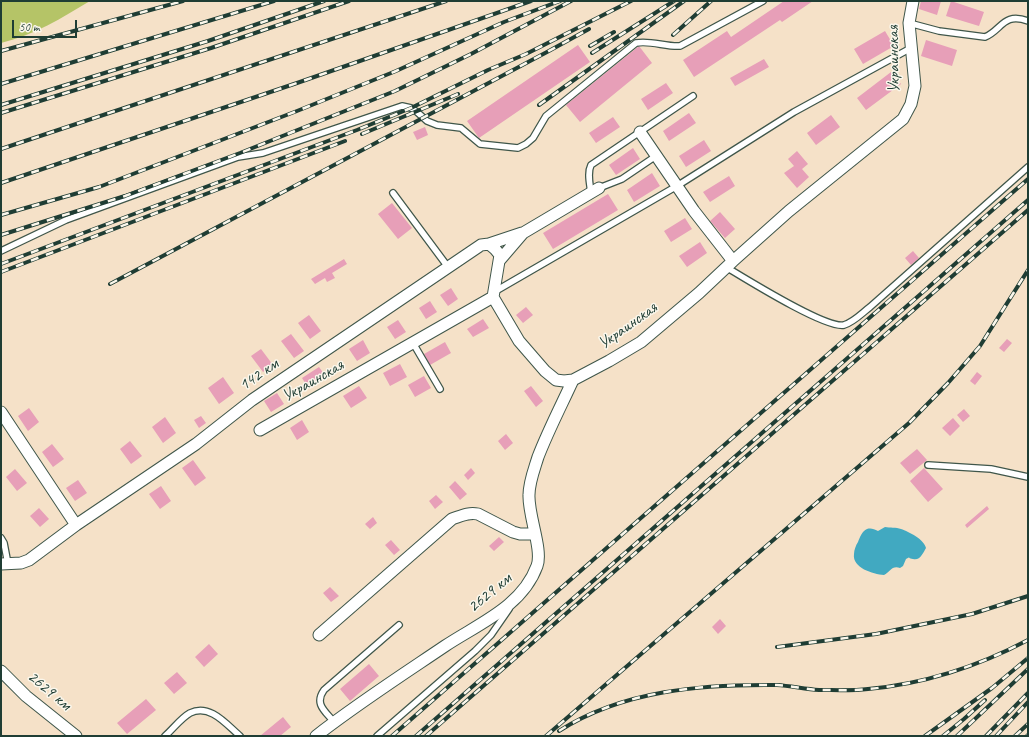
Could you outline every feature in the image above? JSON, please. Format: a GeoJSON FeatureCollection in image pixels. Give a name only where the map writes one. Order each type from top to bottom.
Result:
{"type":"FeatureCollection","features":[{"type":"Feature","properties":{"kind":"street","name":"Украинская"},"geometry":{"type":"LineString","coordinates":[[573,380],[641,342],[699,293],[729,264],[789,211],[903,119],[911,104],[915,86],[909,23],[913,1]]}},
{"type":"Feature","properties":{"kind":"street"},"geometry":{"type":"LineString","coordinates":[[640,132],[729,264]]}},
{"type":"Feature","properties":{"kind":"street"},"geometry":{"type":"LineString","coordinates":[[499,261],[523,233],[595,191]]}},
{"type":"Feature","properties":{"kind":"street","name":"142 км"},"geometry":{"type":"LineString","coordinates":[[4,564],[22,563],[29,560],[76,525],[196,444],[252,400],[481,245],[489,244],[523,233]]}},
{"type":"Feature","properties":{"kind":"street"},"geometry":{"type":"LineString","coordinates":[[489,244],[500,255],[493,295],[519,341],[545,371],[556,380],[573,380]]}},
{"type":"Feature","properties":{"kind":"street","name":"Украинская"},"geometry":{"type":"LineString","coordinates":[[260,430],[413,343],[493,295]]}},
{"type":"Feature","properties":{"kind":"street","name":"2629 км"},"geometry":{"type":"LineString","coordinates":[[316,736],[446,645],[506,607],[530,580],[537,565],[539,553],[530,510],[530,479],[543,445],[573,380]]}},
{"type":"Feature","properties":{"kind":"street"},"geometry":{"type":"LineString","coordinates":[[1,412],[76,525]]}},
{"type":"Feature","properties":{"kind":"street"},"geometry":{"type":"LineString","coordinates":[[319,635],[452,520],[462,515],[472,513],[478,514],[513,532],[520,534],[534,534]]}},
{"type":"Feature","properties":{"kind":"street","name":"2629 км"},"geometry":{"type":"LineString","coordinates":[[1,671],[26,696],[76,736]]}},
{"type":"Feature","properties":{"kind":"lane"},"geometry":{"type":"LineString","coordinates":[[1,251],[66,220],[238,158],[263,153],[402,106],[411,108],[427,121],[438,125],[461,128],[480,144],[518,148],[533,138],[546,116],[636,43],[642,42],[680,46],[762,1]]}},
{"type":"Feature","properties":{"kind":"lane"},"geometry":{"type":"LineString","coordinates":[[909,23],[939,31],[985,37],[1004,22],[1012,19],[1028,21]]}},
{"type":"Feature","properties":{"kind":"lane"},"geometry":{"type":"LineString","coordinates":[[493,295],[677,186],[794,112],[911,48]]}},
{"type":"Feature","properties":{"kind":"lane"},"geometry":{"type":"LineString","coordinates":[[656,156],[622,180],[595,191],[589,173],[591,165],[693,96]]}},
{"type":"Feature","properties":{"kind":"lane"},"geometry":{"type":"LineString","coordinates":[[729,264],[814,317],[838,325],[845,325],[854,320],[870,307],[1028,167]]}},
{"type":"Feature","properties":{"kind":"lane"},"geometry":{"type":"LineString","coordinates":[[393,193],[448,267]]}},
{"type":"Feature","properties":{"kind":"lane"},"geometry":{"type":"LineString","coordinates":[[413,343],[440,389]]}},
{"type":"Feature","properties":{"kind":"lane"},"geometry":{"type":"LineString","coordinates":[[928,465],[991,469],[1028,477]]}},
{"type":"Feature","properties":{"kind":"lane"},"geometry":{"type":"LineString","coordinates":[[1,538],[4,543],[4,564]]}},
{"type":"Feature","properties":{"kind":"lane"},"geometry":{"type":"LineString","coordinates":[[377,736],[475,651],[491,635],[519,594]]}},
{"type":"Feature","properties":{"kind":"lane"},"geometry":{"type":"LineString","coordinates":[[334,722],[320,704],[320,699],[324,690],[399,625]]}},
{"type":"Feature","properties":{"kind":"lane"},"geometry":{"type":"LineString","coordinates":[[165,736],[190,713],[202,710],[214,713],[240,736]]}},
{"type":"Feature","properties":{"kind":"green space"},"geometry":{"type":"Polygon","coordinates":[[[1,1],[90,1],[36,31],[1,43],[1,1]]]}},
{"type":"Feature","properties":{"kind":"water"},"geometry":{"type":"Polygon","coordinates":[[[885,527],[899,528],[912,534],[925,545],[926,548],[918,559],[911,559],[909,557],[906,559],[903,566],[900,568],[895,567],[884,575],[869,572],[860,567],[854,559],[854,551],[861,534],[864,531],[867,529],[874,529],[878,531],[885,527]]]}},
{"type":"Feature","properties":{"kind":"building"},"geometry":{"type":"Polygon","coordinates":[[[784,1],[813,1],[782,22],[780,20],[694,77],[683,60],[727,31],[731,37],[784,1]]]}},
{"type":"Feature","properties":{"kind":"building"},"geometry":{"type":"Polygon","coordinates":[[[921,1],[941,1],[937,15],[919,9],[921,1]]]}},
{"type":"Feature","properties":{"kind":"building"},"geometry":{"type":"Polygon","coordinates":[[[951,1],[984,12],[979,26],[946,16],[951,1]]]}},
{"type":"Feature","properties":{"kind":"building"},"geometry":{"type":"Polygon","coordinates":[[[885,31],[894,46],[863,64],[854,49],[885,31]]]}},
{"type":"Feature","properties":{"kind":"building"},"geometry":{"type":"Polygon","coordinates":[[[926,40],[957,50],[952,66],[921,56],[926,40]]]}},
{"type":"Feature","properties":{"kind":"building"},"geometry":{"type":"Polygon","coordinates":[[[578,45],[590,62],[479,138],[467,121],[578,45]]]}},
{"type":"Feature","properties":{"kind":"building"},"geometry":{"type":"Polygon","coordinates":[[[639,46],[652,63],[580,122],[566,105],[639,46]]]}},
{"type":"Feature","properties":{"kind":"building"},"geometry":{"type":"Polygon","coordinates":[[[764,59],[769,67],[735,86],[730,78],[764,59]]]}},
{"type":"Feature","properties":{"kind":"building"},"geometry":{"type":"Polygon","coordinates":[[[891,72],[901,84],[866,110],[857,98],[891,72]]]}},
{"type":"Feature","properties":{"kind":"building"},"geometry":{"type":"Polygon","coordinates":[[[666,83],[673,93],[648,110],[641,99],[666,83]]]}},
{"type":"Feature","properties":{"kind":"building"},"geometry":{"type":"Polygon","coordinates":[[[689,113],[696,123],[669,141],[663,131],[689,113]]]}},
{"type":"Feature","properties":{"kind":"building"},"geometry":{"type":"Polygon","coordinates":[[[831,115],[840,127],[816,145],[807,133],[831,115]]]}},
{"type":"Feature","properties":{"kind":"building"},"geometry":{"type":"Polygon","coordinates":[[[613,117],[620,127],[596,143],[589,133],[613,117]]]}},
{"type":"Feature","properties":{"kind":"building"},"geometry":{"type":"Polygon","coordinates":[[[425,127],[428,135],[417,140],[413,132],[425,127]]]}},
{"type":"Feature","properties":{"kind":"building"},"geometry":{"type":"Polygon","coordinates":[[[704,140],[711,151],[686,167],[679,156],[704,140]]]}},
{"type":"Feature","properties":{"kind":"building"},"geometry":{"type":"Polygon","coordinates":[[[633,148],[640,159],[616,175],[609,165],[633,148]]]}},
{"type":"Feature","properties":{"kind":"building"},"geometry":{"type":"Polygon","coordinates":[[[797,151],[808,164],[802,169],[809,177],[797,188],[784,173],[794,166],[788,159],[797,151]]]}},
{"type":"Feature","properties":{"kind":"building"},"geometry":{"type":"Polygon","coordinates":[[[652,173],[660,186],[634,202],[627,190],[652,173]]]}},
{"type":"Feature","properties":{"kind":"building"},"geometry":{"type":"Polygon","coordinates":[[[729,176],[735,186],[710,202],[703,192],[729,176]]]}},
{"type":"Feature","properties":{"kind":"building"},"geometry":{"type":"Polygon","coordinates":[[[608,194],[618,210],[553,249],[543,233],[608,194]]]}},
{"type":"Feature","properties":{"kind":"building"},"geometry":{"type":"Polygon","coordinates":[[[392,203],[412,228],[398,239],[378,214],[392,203]]]}},
{"type":"Feature","properties":{"kind":"building"},"geometry":{"type":"Polygon","coordinates":[[[720,212],[735,229],[725,238],[710,221],[720,212]]]}},
{"type":"Feature","properties":{"kind":"building"},"geometry":{"type":"Polygon","coordinates":[[[685,218],[692,229],[671,242],[664,231],[685,218]]]}},
{"type":"Feature","properties":{"kind":"building"},"geometry":{"type":"Polygon","coordinates":[[[700,242],[707,253],[687,267],[679,256],[700,242]]]}},
{"type":"Feature","properties":{"kind":"building"},"geometry":{"type":"Polygon","coordinates":[[[913,251],[919,258],[911,265],[905,258],[913,251]]]}},
{"type":"Feature","properties":{"kind":"building"},"geometry":{"type":"Polygon","coordinates":[[[344,259],[347,264],[332,273],[335,278],[327,282],[325,278],[315,284],[311,279],[344,259]]]}},
{"type":"Feature","properties":{"kind":"building"},"geometry":{"type":"Polygon","coordinates":[[[451,288],[458,299],[448,306],[440,295],[451,288]]]}},
{"type":"Feature","properties":{"kind":"building"},"geometry":{"type":"Polygon","coordinates":[[[430,301],[437,312],[426,319],[419,308],[430,301]]]}},
{"type":"Feature","properties":{"kind":"building"},"geometry":{"type":"Polygon","coordinates":[[[526,307],[533,315],[523,323],[516,315],[526,307]]]}},
{"type":"Feature","properties":{"kind":"building"},"geometry":{"type":"Polygon","coordinates":[[[309,315],[321,331],[310,339],[298,323],[309,315]]]}},
{"type":"Feature","properties":{"kind":"building"},"geometry":{"type":"Polygon","coordinates":[[[483,319],[489,328],[473,337],[467,329],[483,319]]]}},
{"type":"Feature","properties":{"kind":"building"},"geometry":{"type":"Polygon","coordinates":[[[398,320],[406,332],[395,339],[387,327],[398,320]]]}},
{"type":"Feature","properties":{"kind":"building"},"geometry":{"type":"Polygon","coordinates":[[[291,334],[304,351],[294,358],[281,341],[291,334]]]}},
{"type":"Feature","properties":{"kind":"building"},"geometry":{"type":"Polygon","coordinates":[[[1007,339],[1012,343],[1004,352],[999,348],[1007,339]]]}},
{"type":"Feature","properties":{"kind":"building"},"geometry":{"type":"Polygon","coordinates":[[[363,340],[370,353],[357,361],[349,349],[363,340]]]}},
{"type":"Feature","properties":{"kind":"building"},"geometry":{"type":"Polygon","coordinates":[[[445,342],[451,353],[430,365],[424,354],[445,342]]]}},
{"type":"Feature","properties":{"kind":"building"},"geometry":{"type":"Polygon","coordinates":[[[261,349],[273,365],[263,372],[251,356],[261,349]]]}},
{"type":"Feature","properties":{"kind":"building"},"geometry":{"type":"Polygon","coordinates":[[[400,364],[407,377],[390,386],[383,373],[400,364]]]}},
{"type":"Feature","properties":{"kind":"building"},"geometry":{"type":"Polygon","coordinates":[[[319,367],[327,378],[309,389],[302,378],[319,367]]]}},
{"type":"Feature","properties":{"kind":"building"},"geometry":{"type":"Polygon","coordinates":[[[977,372],[982,376],[975,385],[970,381],[977,372]]]}},
{"type":"Feature","properties":{"kind":"building"},"geometry":{"type":"Polygon","coordinates":[[[424,376],[431,388],[415,397],[408,385],[424,376]]]}},
{"type":"Feature","properties":{"kind":"building"},"geometry":{"type":"Polygon","coordinates":[[[223,377],[234,393],[219,404],[208,388],[223,377]]]}},
{"type":"Feature","properties":{"kind":"building"},"geometry":{"type":"Polygon","coordinates":[[[359,386],[367,398],[351,408],[343,396],[359,386]]]}},
{"type":"Feature","properties":{"kind":"building"},"geometry":{"type":"Polygon","coordinates":[[[531,386],[543,401],[536,407],[524,391],[531,386]]]}},
{"type":"Feature","properties":{"kind":"building"},"geometry":{"type":"Polygon","coordinates":[[[277,393],[284,404],[271,412],[264,401],[277,393]]]}},
{"type":"Feature","properties":{"kind":"building"},"geometry":{"type":"Polygon","coordinates":[[[29,408],[39,422],[28,431],[18,416],[29,408]]]}},
{"type":"Feature","properties":{"kind":"building"},"geometry":{"type":"Polygon","coordinates":[[[964,409],[970,416],[963,422],[957,415],[964,409]]]}},
{"type":"Feature","properties":{"kind":"building"},"geometry":{"type":"Polygon","coordinates":[[[201,416],[206,423],[199,428],[194,420],[201,416]]]}},
{"type":"Feature","properties":{"kind":"building"},"geometry":{"type":"Polygon","coordinates":[[[165,417],[176,433],[163,443],[152,427],[165,417]]]}},
{"type":"Feature","properties":{"kind":"building"},"geometry":{"type":"Polygon","coordinates":[[[953,418],[960,426],[950,436],[942,428],[953,418]]]}},
{"type":"Feature","properties":{"kind":"building"},"geometry":{"type":"Polygon","coordinates":[[[302,420],[309,432],[297,440],[290,428],[302,420]]]}},
{"type":"Feature","properties":{"kind":"building"},"geometry":{"type":"Polygon","coordinates":[[[506,434],[513,443],[505,450],[498,441],[506,434]]]}},
{"type":"Feature","properties":{"kind":"building"},"geometry":{"type":"Polygon","coordinates":[[[130,441],[142,456],[131,464],[120,449],[130,441]]]}},
{"type":"Feature","properties":{"kind":"building"},"geometry":{"type":"Polygon","coordinates":[[[52,444],[64,459],[53,467],[42,452],[52,444]]]}},
{"type":"Feature","properties":{"kind":"building"},"geometry":{"type":"Polygon","coordinates":[[[917,449],[927,460],[910,474],[900,463],[917,449]]]}},
{"type":"Feature","properties":{"kind":"building"},"geometry":{"type":"Polygon","coordinates":[[[193,460],[206,478],[195,486],[182,468],[193,460]]]}},
{"type":"Feature","properties":{"kind":"building"},"geometry":{"type":"Polygon","coordinates":[[[471,468],[475,473],[468,480],[464,475],[471,468]]]}},
{"type":"Feature","properties":{"kind":"building"},"geometry":{"type":"Polygon","coordinates":[[[924,468],[943,489],[928,502],[910,481],[924,468]]]}},
{"type":"Feature","properties":{"kind":"building"},"geometry":{"type":"Polygon","coordinates":[[[15,469],[27,483],[17,491],[6,477],[15,469]]]}},
{"type":"Feature","properties":{"kind":"building"},"geometry":{"type":"Polygon","coordinates":[[[78,480],[87,493],[75,501],[66,488],[78,480]]]}},
{"type":"Feature","properties":{"kind":"building"},"geometry":{"type":"Polygon","coordinates":[[[455,481],[467,494],[460,500],[449,487],[455,481]]]}},
{"type":"Feature","properties":{"kind":"building"},"geometry":{"type":"Polygon","coordinates":[[[161,486],[171,501],[160,509],[149,494],[161,486]]]}},
{"type":"Feature","properties":{"kind":"building"},"geometry":{"type":"Polygon","coordinates":[[[436,495],[443,502],[435,509],[429,501],[436,495]]]}},
{"type":"Feature","properties":{"kind":"building"},"geometry":{"type":"Polygon","coordinates":[[[987,506],[989,509],[967,528],[965,525],[987,506]]]}},
{"type":"Feature","properties":{"kind":"building"},"geometry":{"type":"Polygon","coordinates":[[[39,508],[49,519],[40,527],[30,516],[39,508]]]}},
{"type":"Feature","properties":{"kind":"building"},"geometry":{"type":"Polygon","coordinates":[[[373,517],[377,523],[370,529],[365,524],[373,517]]]}},
{"type":"Feature","properties":{"kind":"building"},"geometry":{"type":"Polygon","coordinates":[[[499,537],[504,542],[494,551],[489,546],[499,537]]]}},
{"type":"Feature","properties":{"kind":"building"},"geometry":{"type":"Polygon","coordinates":[[[391,540],[400,550],[394,555],[385,545],[391,540]]]}},
{"type":"Feature","properties":{"kind":"building"},"geometry":{"type":"Polygon","coordinates":[[[330,587],[339,596],[331,602],[323,593],[330,587]]]}},
{"type":"Feature","properties":{"kind":"building"},"geometry":{"type":"Polygon","coordinates":[[[720,619],[726,626],[718,634],[712,627],[720,619]]]}},
{"type":"Feature","properties":{"kind":"building"},"geometry":{"type":"Polygon","coordinates":[[[209,644],[218,654],[204,667],[195,657],[209,644]]]}},
{"type":"Feature","properties":{"kind":"building"},"geometry":{"type":"Polygon","coordinates":[[[369,664],[379,676],[350,701],[340,689],[369,664]]]}},
{"type":"Feature","properties":{"kind":"building"},"geometry":{"type":"Polygon","coordinates":[[[177,672],[187,683],[174,694],[164,683],[177,672]]]}},
{"type":"Feature","properties":{"kind":"building"},"geometry":{"type":"Polygon","coordinates":[[[146,699],[156,710],[127,734],[117,723],[146,699]]]}},
{"type":"Feature","properties":{"kind":"building"},"geometry":{"type":"Polygon","coordinates":[[[283,717],[291,727],[280,736],[260,736],[283,717]]]}},
{"type":"Feature","properties":{"kind":"railway"},"geometry":{"type":"LineString","coordinates":[[1,51],[183,1]]}},
{"type":"Feature","properties":{"kind":"railway"},"geometry":{"type":"LineString","coordinates":[[1,84],[274,1]]}},
{"type":"Feature","properties":{"kind":"railway"},"geometry":{"type":"LineString","coordinates":[[1,105],[208,41],[324,1]]}},
{"type":"Feature","properties":{"kind":"railway"},"geometry":{"type":"LineString","coordinates":[[1,113],[211,48],[349,1]]}},
{"type":"Feature","properties":{"kind":"railway"},"geometry":{"type":"LineString","coordinates":[[1,149],[446,1]]}},
{"type":"Feature","properties":{"kind":"railway"},"geometry":{"type":"LineString","coordinates":[[1,183],[297,83],[531,1]]}},
{"type":"Feature","properties":{"kind":"railway"},"geometry":{"type":"LineString","coordinates":[[1,215],[99,187],[297,111],[396,71],[504,22],[560,1]]}},
{"type":"Feature","properties":{"kind":"railway"},"geometry":{"type":"LineString","coordinates":[[1,235],[125,196],[240,153],[395,91],[471,54],[571,1]]}},
{"type":"Feature","properties":{"kind":"railway"},"geometry":{"type":"LineString","coordinates":[[1,264],[357,130],[411,108],[488,70],[526,54],[631,1]]}},
{"type":"Feature","properties":{"kind":"railway"},"geometry":{"type":"LineString","coordinates":[[592,53],[674,1]]}},
{"type":"Feature","properties":{"kind":"railway"},"geometry":{"type":"LineString","coordinates":[[539,105],[684,1]]}},
{"type":"Feature","properties":{"kind":"railway"},"geometry":{"type":"LineString","coordinates":[[673,35],[711,1]]}},
{"type":"Feature","properties":{"kind":"railway"},"geometry":{"type":"LineString","coordinates":[[110,284],[589,29]]}},
{"type":"Feature","properties":{"kind":"railway"},"geometry":{"type":"LineString","coordinates":[[590,46],[614,32]]}},
{"type":"Feature","properties":{"kind":"railway"},"geometry":{"type":"LineString","coordinates":[[362,134],[458,94]]}},
{"type":"Feature","properties":{"kind":"railway"},"geometry":{"type":"LineString","coordinates":[[1,272],[345,141]]}},
{"type":"Feature","properties":{"kind":"railway"},"geometry":{"type":"LineString","coordinates":[[392,736],[1028,179]]}},
{"type":"Feature","properties":{"kind":"railway"},"geometry":{"type":"LineString","coordinates":[[416,736],[1028,200]]}},
{"type":"Feature","properties":{"kind":"railway"},"geometry":{"type":"LineString","coordinates":[[426,736],[1028,210]]}},
{"type":"Feature","properties":{"kind":"railway"},"geometry":{"type":"LineString","coordinates":[[546,736],[909,423],[948,383],[980,346],[1028,270]]}},
{"type":"Feature","properties":{"kind":"railway"},"geometry":{"type":"LineString","coordinates":[[777,647],[876,634],[972,614],[1028,596]]}},
{"type":"Feature","properties":{"kind":"railway"},"geometry":{"type":"LineString","coordinates":[[559,731],[584,717],[610,706],[664,692],[692,688],[777,685],[819,690],[862,690],[889,687],[930,678],[970,666],[1028,640]]}},
{"type":"Feature","properties":{"kind":"railway"},"geometry":{"type":"LineString","coordinates":[[925,736],[992,688],[1028,658]]}},
{"type":"Feature","properties":{"kind":"railway"},"geometry":{"type":"LineString","coordinates":[[957,736],[1028,669]]}},
{"type":"Feature","properties":{"kind":"railway"},"geometry":{"type":"LineString","coordinates":[[986,736],[1028,693]]}},
{"type":"Feature","properties":{"kind":"railway"},"geometry":{"type":"LineString","coordinates":[[943,736],[985,700]]}},
{"type":"Feature","properties":{"kind":"railway"},"geometry":{"type":"LineString","coordinates":[[996,736],[1028,702]]}},
{"type":"Feature","properties":{"kind":"railway"},"geometry":{"type":"LineString","coordinates":[[1015,736],[1028,724]]}}]}
